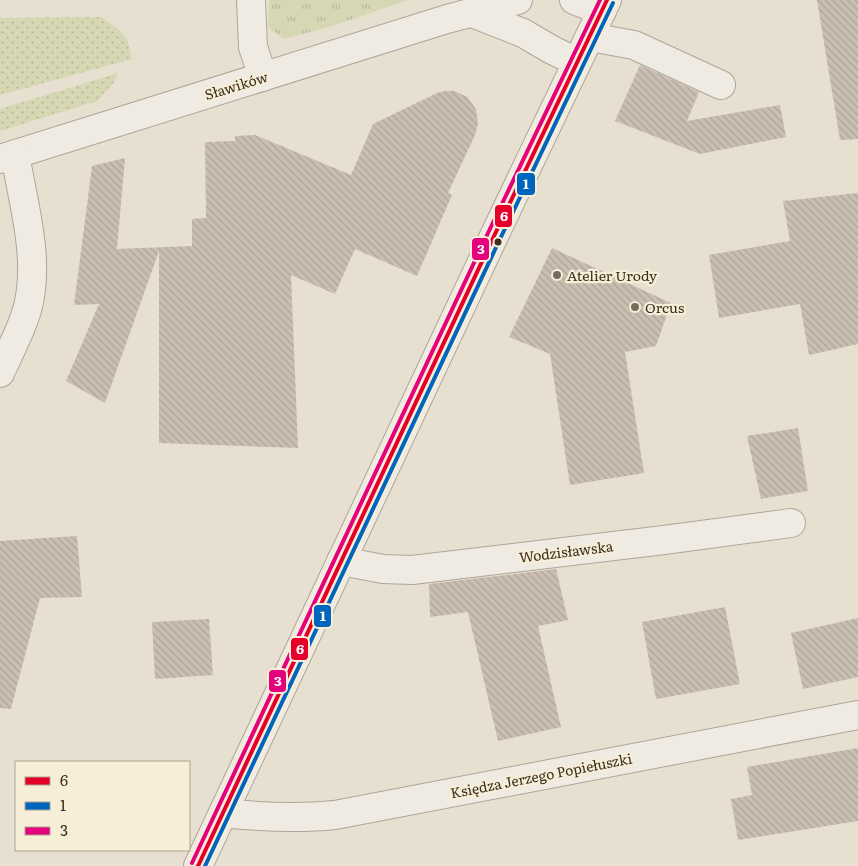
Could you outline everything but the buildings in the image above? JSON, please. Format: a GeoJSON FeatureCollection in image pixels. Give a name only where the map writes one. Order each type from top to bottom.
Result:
{"type":"FeatureCollection","features":[{"type":"Feature","properties":{"kind":"street"},"geometry":{"type":"LineString","coordinates":[[251,0],[253,47],[263,77]]}},
{"type":"Feature","properties":{"kind":"street","name":"Sławików"},"geometry":{"type":"LineString","coordinates":[[7,156],[447,19],[518,0]]}},
{"type":"Feature","properties":{"kind":"street"},"geometry":{"type":"LineString","coordinates":[[198,866],[604,6],[574,0]]}},
{"type":"Feature","properties":{"kind":"street"},"geometry":{"type":"LineString","coordinates":[[472,13],[523,33],[552,50],[578,62]]}},
{"type":"Feature","properties":{"kind":"street"},"geometry":{"type":"LineString","coordinates":[[590,37],[634,45],[721,85]]}},
{"type":"Feature","properties":{"kind":"street"},"geometry":{"type":"LineString","coordinates":[[0,373],[27,309],[33,259],[30,237],[7,156]]}},
{"type":"Feature","properties":{"kind":"street","name":"Wodzisławska"},"geometry":{"type":"LineString","coordinates":[[341,561],[383,569],[412,570],[791,523]]}},
{"type":"Feature","properties":{"kind":"street","name":"Księdza Jerzego Popiełuszki"},"geometry":{"type":"LineString","coordinates":[[222,813],[277,818],[307,818],[335,814],[858,715]]}},
{"type":"Feature","properties":{"kind":"green space"},"geometry":{"type":"Polygon","coordinates":[[[269,0],[408,0],[329,27],[284,39],[268,27],[269,0]]]}},
{"type":"Feature","properties":{"kind":"green space"},"geometry":{"type":"Polygon","coordinates":[[[101,17],[117,28],[127,39],[132,59],[0,95],[0,18],[101,17]]]}},
{"type":"Feature","properties":{"kind":"green space"},"geometry":{"type":"Polygon","coordinates":[[[118,73],[113,84],[97,101],[0,131],[0,109],[118,73]]]}},
{"type":"Feature","properties":{"kind":"transit line","name":"3"},"geometry":{"type":"LineString","coordinates":[[192,863],[488,233],[600,0]]}},
{"type":"Feature","properties":{"kind":"transit line","name":"6"},"geometry":{"type":"LineString","coordinates":[[198,866],[607,0]]}},
{"type":"Feature","properties":{"kind":"transit line","name":"1"},"geometry":{"type":"LineString","coordinates":[[205,866],[613,3]]}},
{"type":"Feature","properties":{"kind":"place","name":"Atelier Urody"},"geometry":{"type":"Point","coordinates":[557,275]}},
{"type":"Feature","properties":{"kind":"place","name":"Orcus"},"geometry":{"type":"Point","coordinates":[635,307]}}]}
